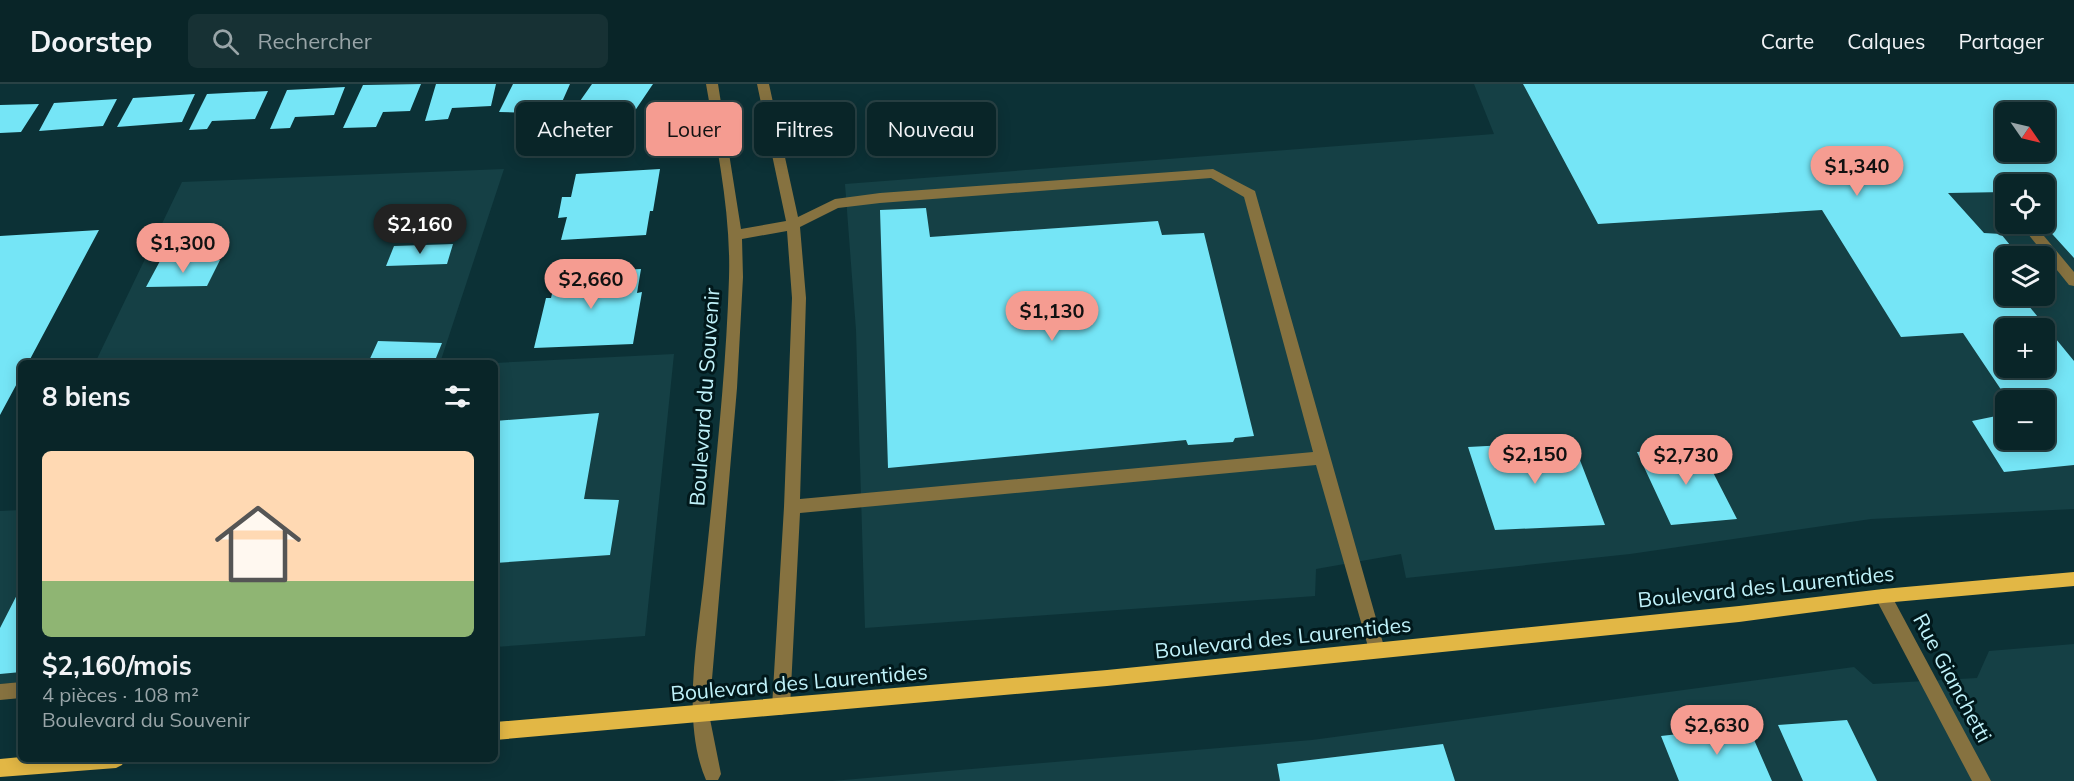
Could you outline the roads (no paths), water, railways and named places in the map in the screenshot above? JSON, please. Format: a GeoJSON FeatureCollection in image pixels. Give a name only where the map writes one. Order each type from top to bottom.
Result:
{"type":"FeatureCollection","features":[{"type":"Feature","properties":{"kind":"main road","name":"Boulevard des Laurentides"},"geometry":{"type":"LineString","coordinates":[[498,731],[1107,678],[1739,614],[1883,596],[2074,579]]}},
{"type":"Feature","properties":{"kind":"main road"},"geometry":{"type":"LineString","coordinates":[[0,768],[77,762]]}},
{"type":"Feature","properties":{"kind":"street","name":"Boulevard du Souvenir"},"geometry":{"type":"LineString","coordinates":[[712,84],[735,235],[736,277],[734,349],[700,714],[712,774]]}},
{"type":"Feature","properties":{"kind":"street"},"geometry":{"type":"LineString","coordinates":[[764,84],[793,225],[798,276],[799,319],[792,507],[781,707]]}},
{"type":"Feature","properties":{"kind":"street"},"geometry":{"type":"LineString","coordinates":[[735,235],[793,225],[835,204],[880,198],[1213,173],[1250,194],[1377,650]]}},
{"type":"Feature","properties":{"kind":"street"},"geometry":{"type":"LineString","coordinates":[[2035,234],[2074,281]]}},
{"type":"Feature","properties":{"kind":"street"},"geometry":{"type":"LineString","coordinates":[[792,507],[1322,458]]}},
{"type":"Feature","properties":{"kind":"street","name":"Rue Gianchetti"},"geometry":{"type":"LineString","coordinates":[[1883,596],[1982,781]]}},
{"type":"Feature","properties":{"kind":"street"},"geometry":{"type":"LineString","coordinates":[[0,692],[18,690]]}}]}
